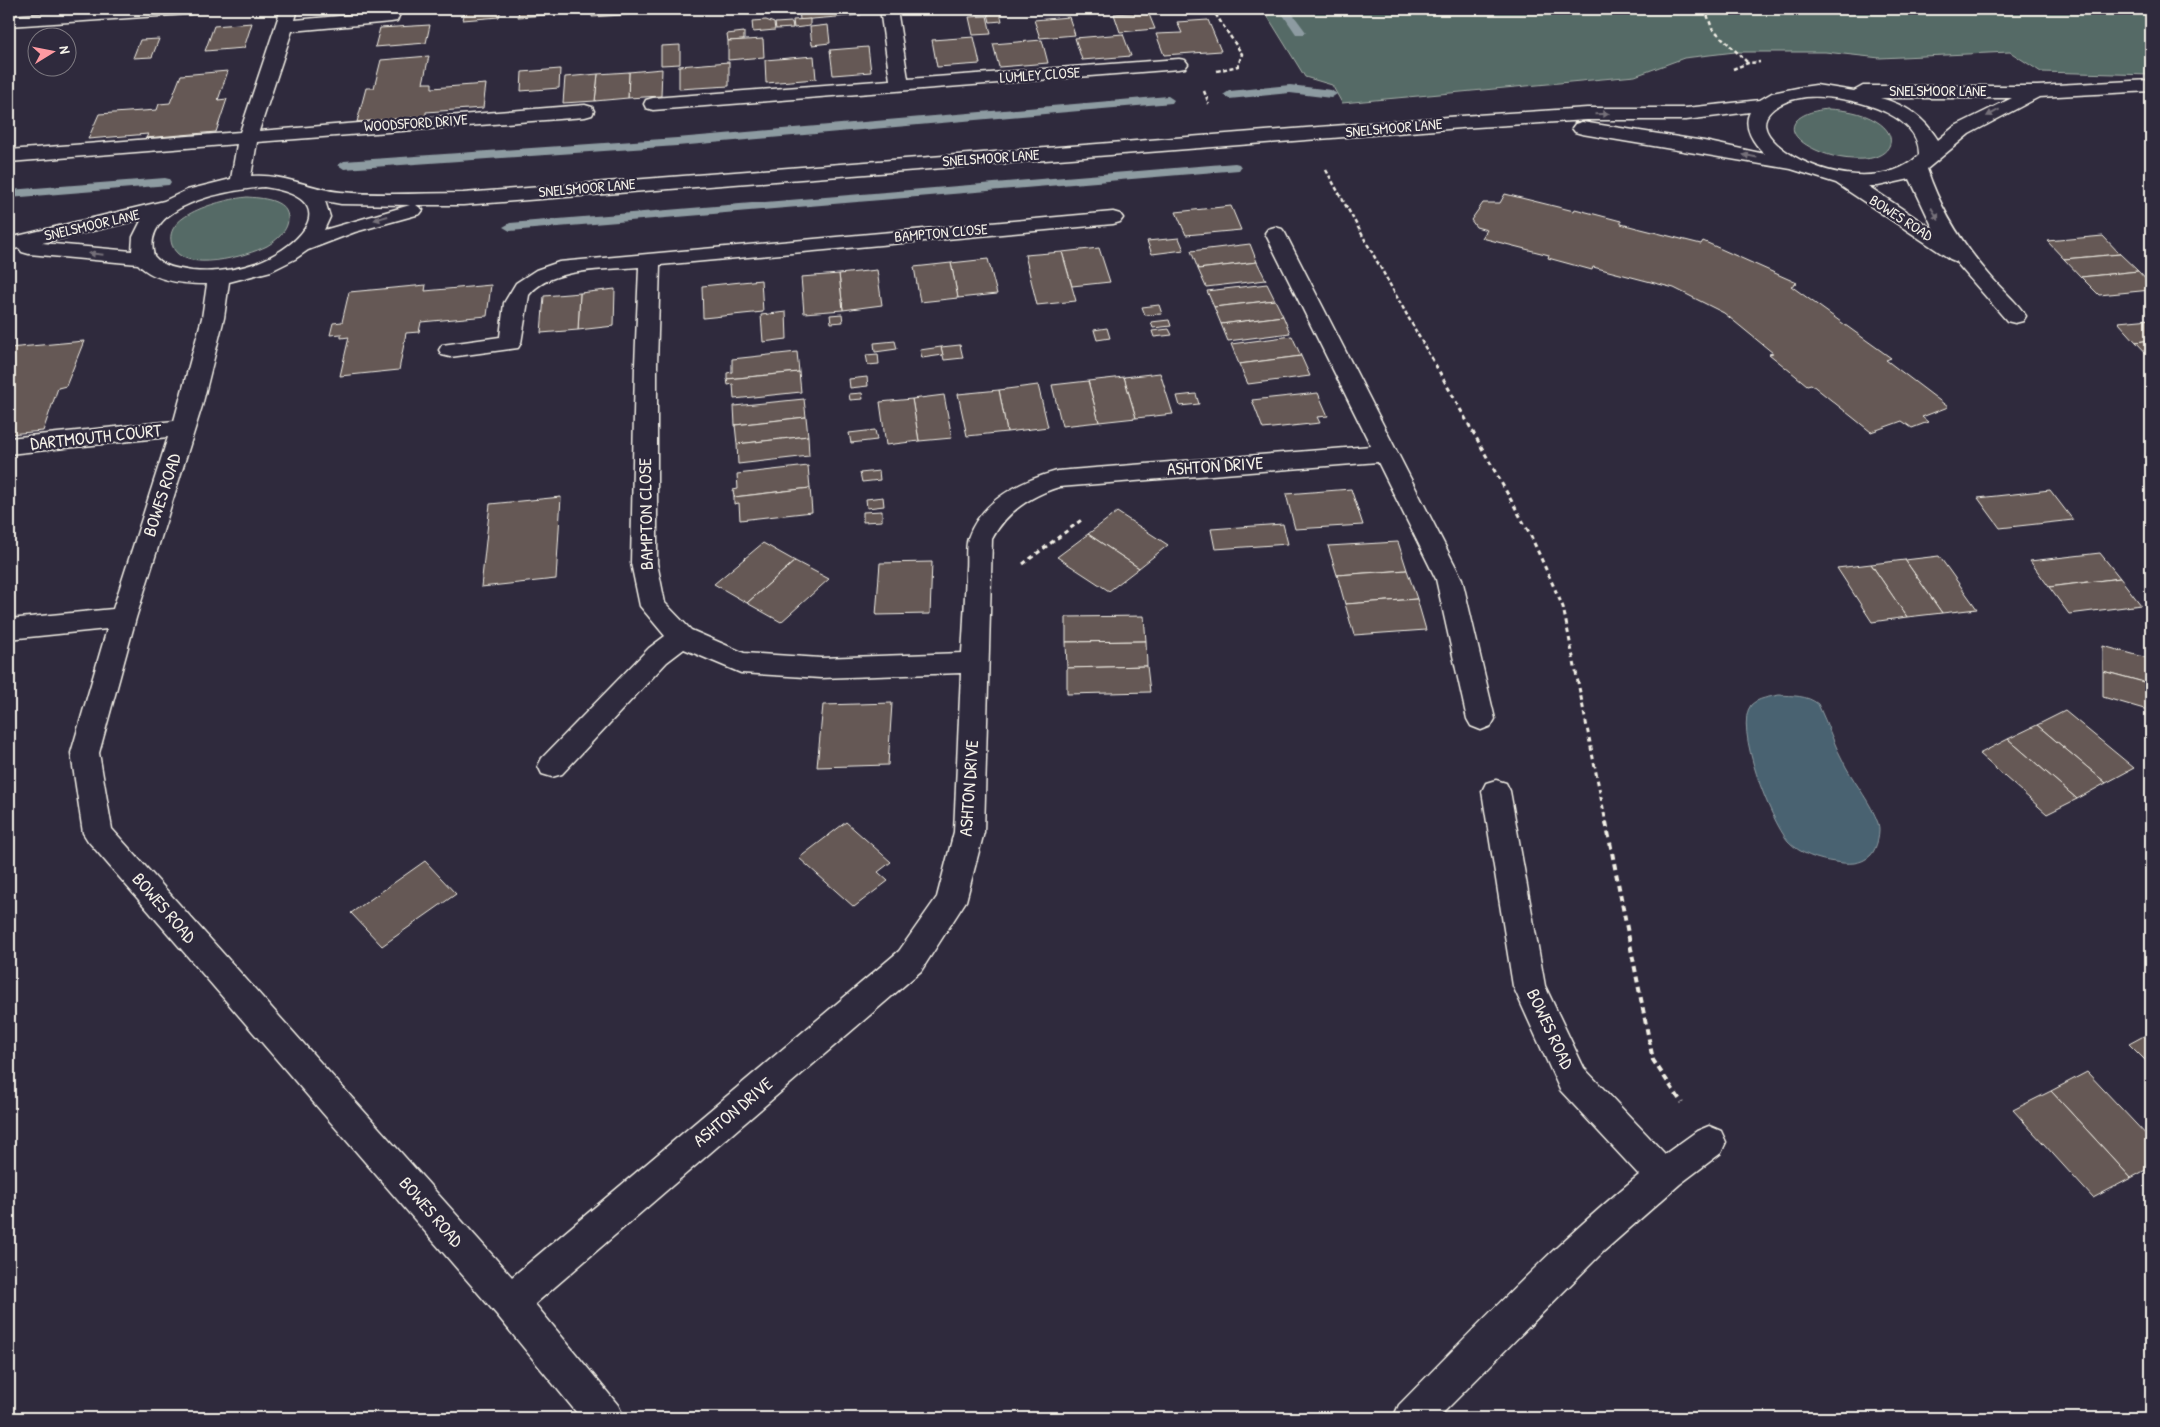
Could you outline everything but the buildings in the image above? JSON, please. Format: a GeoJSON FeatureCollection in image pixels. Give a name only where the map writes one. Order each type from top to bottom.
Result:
{"type":"FeatureCollection","features":[{"type":"Feature","properties":{"kind":"street"},"geometry":{"type":"LineString","coordinates":[[9,21],[189,9]]}},
{"type":"Feature","properties":{"kind":"street"},"geometry":{"type":"LineString","coordinates":[[240,182],[248,136],[290,9]]}},
{"type":"Feature","properties":{"kind":"street"},"geometry":{"type":"LineString","coordinates":[[285,26],[391,17],[393,9]]}},
{"type":"Feature","properties":{"kind":"street"},"geometry":{"type":"LineString","coordinates":[[888,9],[900,86]]}},
{"type":"Feature","properties":{"kind":"street","name":"LUMLEY CLOSE"},"geometry":{"type":"LineString","coordinates":[[653,104],[1179,64]]}},
{"type":"Feature","properties":{"kind":"street","name":"SNELSMOOR LANE"},"geometry":{"type":"LineString","coordinates":[[9,245],[148,213],[216,187],[240,182],[287,184],[304,191],[341,198],[463,199],[624,185],[1203,143],[1461,122],[1518,120],[1587,114],[1686,114],[1764,105],[1777,98],[1795,93],[2037,92],[2151,86]]}},
{"type":"Feature","properties":{"kind":"street","name":"BOWES ROAD"},"geometry":{"type":"LineString","coordinates":[[1839,92],[1868,99],[1896,110],[1917,124],[1928,140],[1923,163],[1924,196],[1961,257],[2015,316]]}},
{"type":"Feature","properties":{"kind":"street","name":"SNELSMOOR LANE"},"geometry":{"type":"LineString","coordinates":[[1923,163],[1962,130],[2037,92]]}},
{"type":"Feature","properties":{"kind":"street"},"geometry":{"type":"LineString","coordinates":[[1764,105],[1757,116],[1756,128],[1763,142],[1798,166],[1842,178],[1885,179],[1902,176],[1923,163]]}},
{"type":"Feature","properties":{"kind":"street","name":"WOODSFORD DRIVE"},"geometry":{"type":"LineString","coordinates":[[9,156],[584,111]]}},
{"type":"Feature","properties":{"kind":"street","name":"SNELSMOOR LANE"},"geometry":{"type":"LineString","coordinates":[[1518,120],[1645,137],[1798,166]]}},
{"type":"Feature","properties":{"kind":"street","name":"BOWES ROAD"},"geometry":{"type":"LineString","coordinates":[[1842,178],[1961,257]]}},
{"type":"Feature","properties":{"kind":"street"},"geometry":{"type":"LineString","coordinates":[[174,204],[156,217],[145,231],[141,245],[145,258],[156,268],[173,275],[194,278],[219,277],[266,266],[287,256],[302,245],[316,230],[320,215],[316,201],[304,191]]}},
{"type":"Feature","properties":{"kind":"street","name":"SNELSMOOR LANE"},"geometry":{"type":"LineString","coordinates":[[302,245],[385,216],[463,199]]}},
{"type":"Feature","properties":{"kind":"street","name":"BAMPTON CLOSE"},"geometry":{"type":"LineString","coordinates":[[450,350],[510,343],[516,296],[531,279],[559,268],[1113,218]]}},
{"type":"Feature","properties":{"kind":"street"},"geometry":{"type":"LineString","coordinates":[[1275,233],[1411,499],[1449,579],[1481,719]]}},
{"type":"Feature","properties":{"kind":"street","name":"SNELSMOOR LANE"},"geometry":{"type":"LineString","coordinates":[[9,245],[145,258]]}},
{"type":"Feature","properties":{"kind":"street","name":"BAMPTON CLOSE"},"geometry":{"type":"LineString","coordinates":[[650,259],[646,365],[644,563],[652,606],[682,637],[741,663],[821,668],[976,663]]}},
{"type":"Feature","properties":{"kind":"street","name":"BOWES ROAD"},"geometry":{"type":"LineString","coordinates":[[219,277],[210,332],[183,428],[123,618],[85,753],[98,832],[510,1302],[605,1418]]}},
{"type":"Feature","properties":{"kind":"street","name":"DARTMOUTH COURT"},"geometry":{"type":"LineString","coordinates":[[9,446],[183,428]]}},
{"type":"Feature","properties":{"kind":"street","name":"ASHTON DRIVE"},"geometry":{"type":"LineString","coordinates":[[510,1302],[910,961],[951,901],[968,832],[979,551],[985,529],[992,517],[1011,498],[1041,484],[1073,477],[1387,453]]}},
{"type":"Feature","properties":{"kind":"street"},"geometry":{"type":"LineString","coordinates":[[9,629],[123,618]]}},
{"type":"Feature","properties":{"kind":"street"},"geometry":{"type":"LineString","coordinates":[[552,766],[658,655],[682,637]]}},
{"type":"Feature","properties":{"kind":"street","name":"BOWES ROAD"},"geometry":{"type":"LineString","coordinates":[[1496,791],[1529,986],[1572,1079],[1662,1175]]}},
{"type":"Feature","properties":{"kind":"street"},"geometry":{"type":"LineString","coordinates":[[1412,1418],[1591,1236],[1662,1175],[1709,1142]]}},
{"type":"Feature","properties":{"kind":"path"},"geometry":{"type":"LineString","coordinates":[[1209,73],[1232,69],[1238,66],[1242,54],[1212,9]]}},
{"type":"Feature","properties":{"kind":"path"},"geometry":{"type":"LineString","coordinates":[[1705,9],[1712,28],[1748,63]]}},
{"type":"Feature","properties":{"kind":"path"},"geometry":{"type":"LineString","coordinates":[[1204,90],[1210,106]]}},
{"type":"Feature","properties":{"kind":"path"},"geometry":{"type":"LineString","coordinates":[[1324,165],[1344,206],[1530,534],[1563,607],[1653,1060],[1709,1142]]}},
{"type":"Feature","properties":{"kind":"path"},"geometry":{"type":"LineString","coordinates":[[978,598],[1085,517]]}},
{"type":"Feature","properties":{"kind":"green space"},"geometry":{"type":"Polygon","coordinates":[[[1263,9],[2151,9],[2151,75],[2041,72],[2010,52],[1880,58],[1825,52],[1735,52],[1684,58],[1635,76],[1342,103],[1332,85],[1305,77],[1263,9]]]}},
{"type":"Feature","properties":{"kind":"green space"},"geometry":{"type":"Polygon","coordinates":[[[1828,109],[1865,115],[1876,121],[1888,133],[1890,145],[1881,154],[1874,157],[1865,159],[1840,158],[1816,150],[1796,136],[1793,130],[1794,124],[1799,119],[1806,114],[1828,109]]]}},
{"type":"Feature","properties":{"kind":"green space"},"geometry":{"type":"Polygon","coordinates":[[[247,197],[272,201],[283,206],[288,222],[282,234],[275,241],[258,250],[231,258],[201,261],[188,259],[178,254],[172,245],[171,234],[176,224],[198,210],[225,201],[247,197]]]}},
{"type":"Feature","properties":{"kind":"water"},"geometry":{"type":"Polygon","coordinates":[[[1779,695],[1805,697],[1818,704],[1842,759],[1871,808],[1878,823],[1879,835],[1873,852],[1863,861],[1840,863],[1810,856],[1793,846],[1781,830],[1756,774],[1747,733],[1747,716],[1751,705],[1764,698],[1779,695]]]}},
{"type":"Feature","properties":{"kind":"waterway"},"geometry":{"type":"LineString","coordinates":[[1284,9],[1300,32]]}},
{"type":"Feature","properties":{"kind":"waterway"},"geometry":{"type":"LineString","coordinates":[[1229,95],[1290,89],[1331,94]]}},
{"type":"Feature","properties":{"kind":"waterway"},"geometry":{"type":"LineString","coordinates":[[344,165],[677,142],[1168,100]]}},
{"type":"Feature","properties":{"kind":"waterway"},"geometry":{"type":"LineString","coordinates":[[510,227],[1235,167]]}},
{"type":"Feature","properties":{"kind":"waterway"},"geometry":{"type":"LineString","coordinates":[[9,194],[165,182]]}}]}
